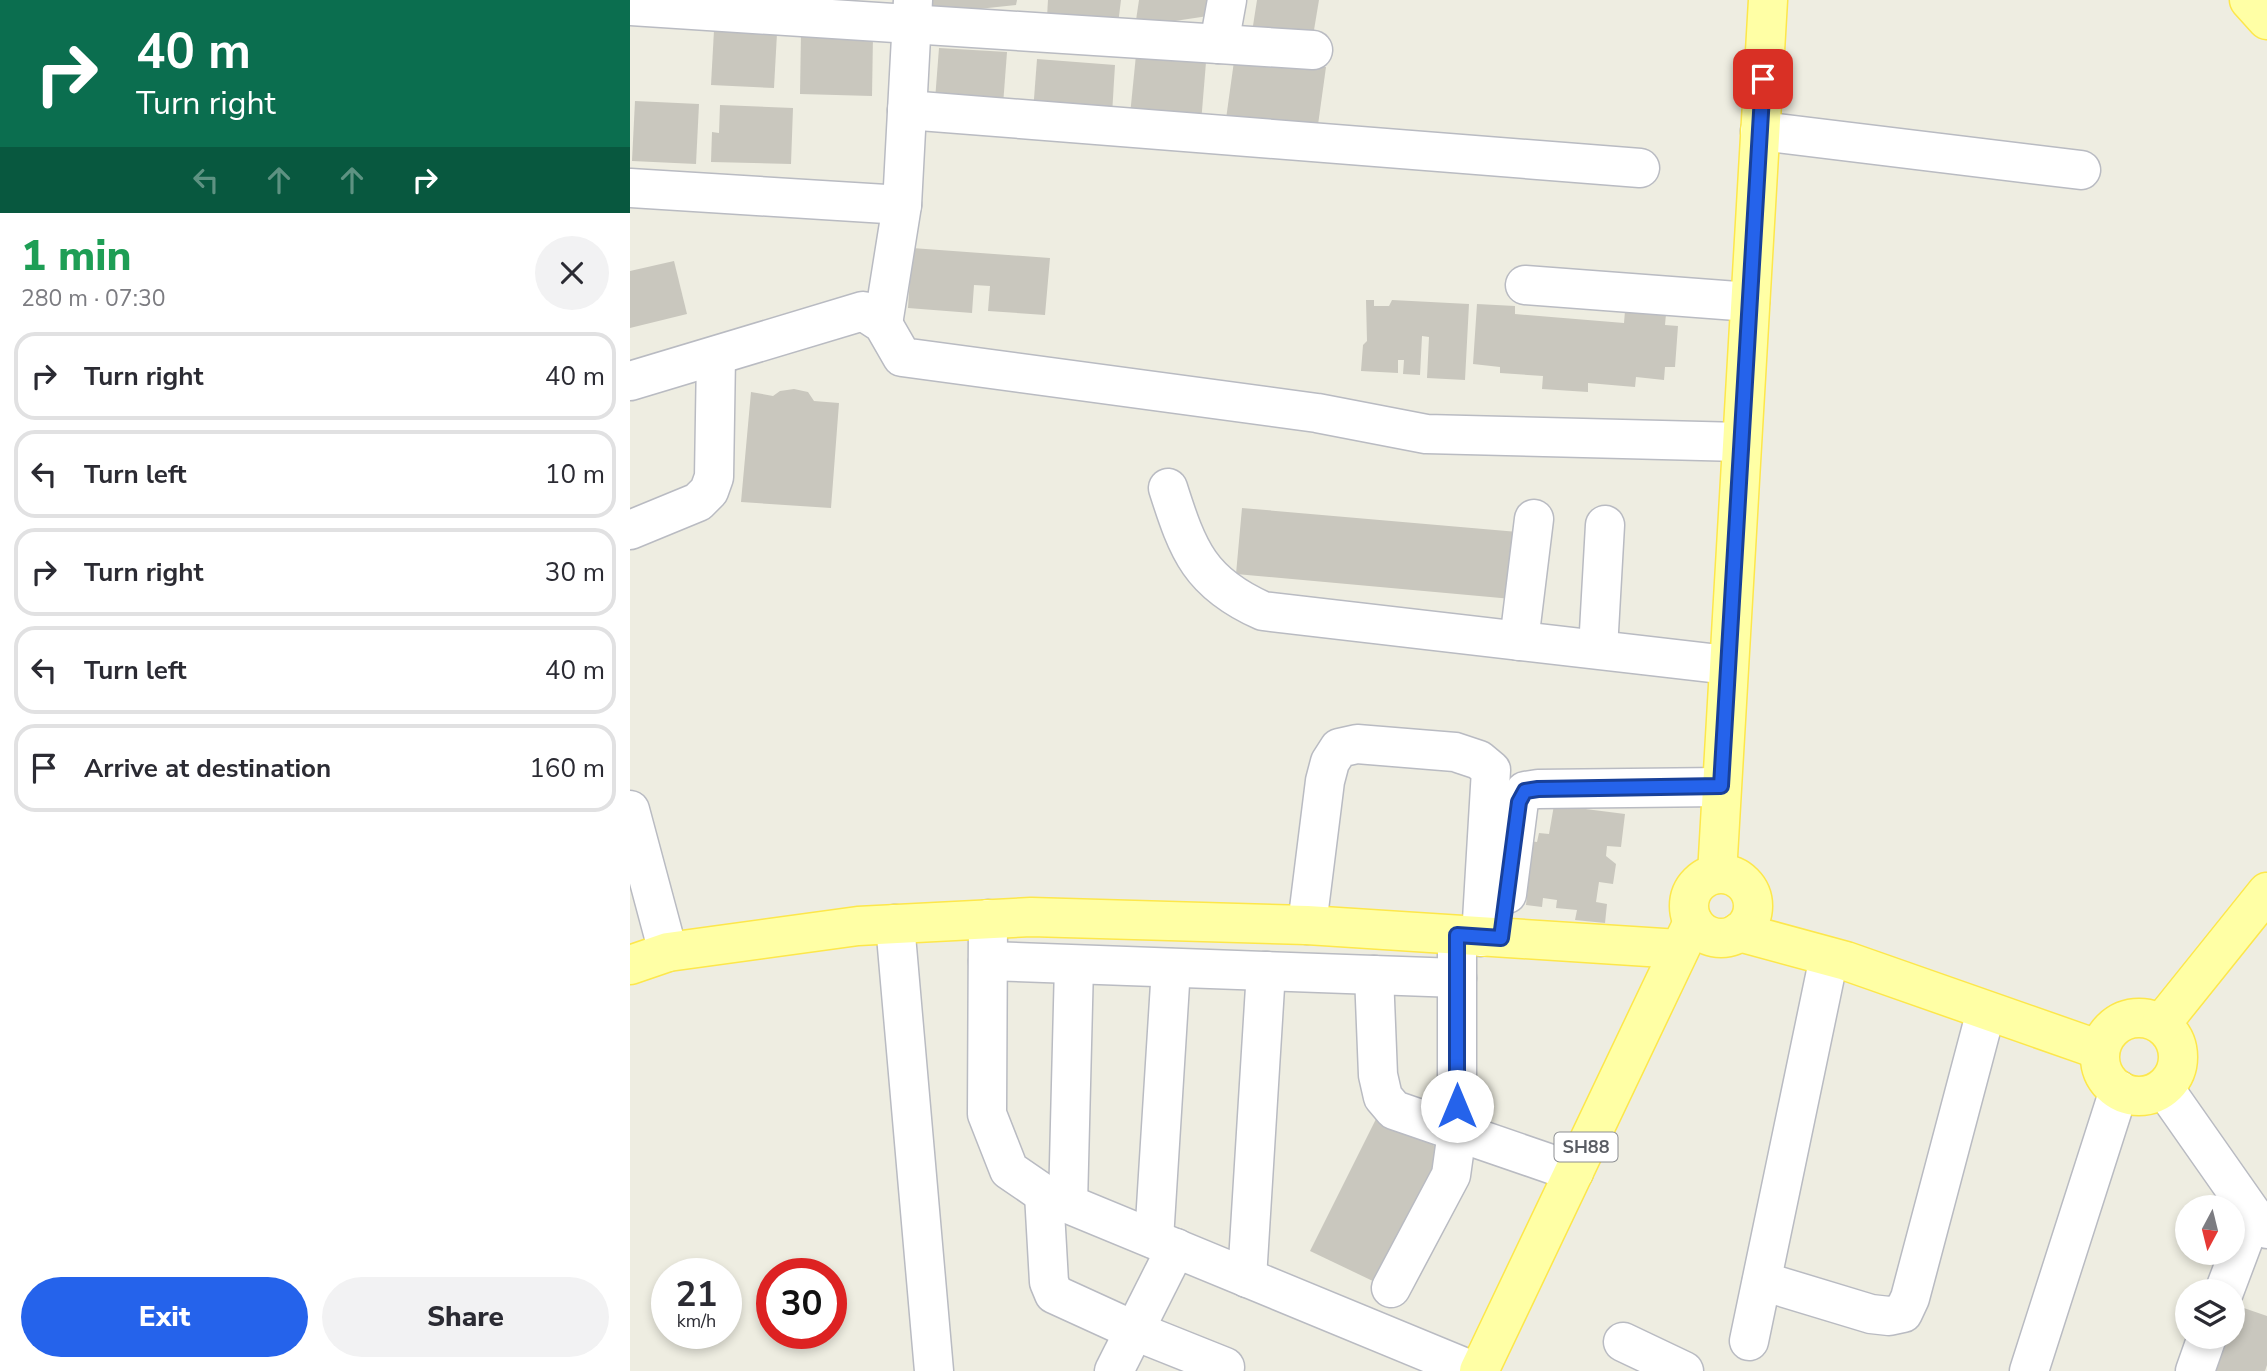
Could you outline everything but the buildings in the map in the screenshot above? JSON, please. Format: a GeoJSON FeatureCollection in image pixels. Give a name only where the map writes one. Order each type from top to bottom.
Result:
{"type":"FeatureCollection","features":[{"type":"Feature","properties":{"kind":"main road"},"geometry":{"type":"LineString","coordinates":[[1717,874],[1768,0]]}},
{"type":"Feature","properties":{"kind":"main road"},"geometry":{"type":"LineString","coordinates":[[2249,0],[2267,20]]}},
{"type":"Feature","properties":{"kind":"main road"},"geometry":{"type":"LineString","coordinates":[[630,965],[668,953],[858,926],[1031,917],[1307,926],[1479,937],[1719,938],[1730,937],[1739,932],[1747,925],[1752,915],[1751,895],[1737,878],[1717,874],[1706,877],[1692,892],[1686,936]]}},
{"type":"Feature","properties":{"kind":"main road"},"geometry":{"type":"LineString","coordinates":[[2161,1024],[2267,892]]}},
{"type":"Feature","properties":{"kind":"main road"},"geometry":{"type":"LineString","coordinates":[[1739,932],[1829,957],[2100,1050]]}},
{"type":"Feature","properties":{"kind":"main road","name":"SH88"},"geometry":{"type":"LineString","coordinates":[[1476,1371],[1686,936]]}},
{"type":"Feature","properties":{"kind":"main road"},"geometry":{"type":"LineString","coordinates":[[2140,1018],[2161,1024],[2169,1032],[2178,1054],[2173,1076],[2164,1088],[2150,1094],[2131,1095],[2110,1083],[2100,1062],[2100,1050],[2110,1030],[2119,1023],[2140,1018]]}},
{"type":"Feature","properties":{"kind":"street"},"geometry":{"type":"LineString","coordinates":[[1219,44],[1227,0]]}},
{"type":"Feature","properties":{"kind":"street"},"geometry":{"type":"LineString","coordinates":[[630,6],[913,12],[1219,44],[1312,50]]}},
{"type":"Feature","properties":{"kind":"street"},"geometry":{"type":"LineString","coordinates":[[883,324],[902,205],[913,12]]}},
{"type":"Feature","properties":{"kind":"street"},"geometry":{"type":"LineString","coordinates":[[907,110],[1640,168]]}},
{"type":"Feature","properties":{"kind":"street"},"geometry":{"type":"LineString","coordinates":[[1760,131],[2081,170]]}},
{"type":"Feature","properties":{"kind":"street"},"geometry":{"type":"LineString","coordinates":[[630,188],[902,205]]}},
{"type":"Feature","properties":{"kind":"street"},"geometry":{"type":"LineString","coordinates":[[1525,285],[1750,302]]}},
{"type":"Feature","properties":{"kind":"street"},"geometry":{"type":"LineString","coordinates":[[630,381],[863,311],[883,324],[902,357],[1317,413],[1426,434],[1741,442]]}},
{"type":"Feature","properties":{"kind":"street"},"geometry":{"type":"LineString","coordinates":[[630,530],[698,502],[709,491],[714,477],[716,356]]}},
{"type":"Feature","properties":{"kind":"street"},"geometry":{"type":"LineString","coordinates":[[1168,488],[1184,539],[1195,559],[1217,582],[1263,611],[1728,665]]}},
{"type":"Feature","properties":{"kind":"street"},"geometry":{"type":"LineString","coordinates":[[1519,640],[1534,519]]}},
{"type":"Feature","properties":{"kind":"street"},"geometry":{"type":"LineString","coordinates":[[1598,649],[1605,525]]}},
{"type":"Feature","properties":{"kind":"street"},"geometry":{"type":"LineString","coordinates":[[1307,926],[1325,781],[1330,761],[1339,748],[1357,744],[1455,752],[1479,760],[1492,770],[1479,937]]}},
{"type":"Feature","properties":{"kind":"street"},"geometry":{"type":"LineString","coordinates":[[1391,1288],[1451,1175],[1457,1132],[1457,978],[1479,937],[1519,802],[1525,791],[1721,786]]}},
{"type":"Feature","properties":{"kind":"street"},"geometry":{"type":"LineString","coordinates":[[632,825],[668,953]]}},
{"type":"Feature","properties":{"kind":"street"},"geometry":{"type":"LineString","coordinates":[[988,919],[988,1114],[1009,1170],[1056,1199],[1476,1371]]}},
{"type":"Feature","properties":{"kind":"street"},"geometry":{"type":"LineString","coordinates":[[895,924],[934,1371]]}},
{"type":"Feature","properties":{"kind":"street"},"geometry":{"type":"LineString","coordinates":[[1749,1341],[1829,957]]}},
{"type":"Feature","properties":{"kind":"street"},"geometry":{"type":"LineString","coordinates":[[988,961],[1457,978]]}},
{"type":"Feature","properties":{"kind":"street"},"geometry":{"type":"LineString","coordinates":[[1074,965],[1048,1274],[1054,1294],[1135,1331],[1225,1367]]}},
{"type":"Feature","properties":{"kind":"street"},"geometry":{"type":"LineString","coordinates":[[1114,1371],[1135,1331],[1165,1244],[1171,968]]}},
{"type":"Feature","properties":{"kind":"street"},"geometry":{"type":"LineString","coordinates":[[1247,1278],[1266,971]]}},
{"type":"Feature","properties":{"kind":"street"},"geometry":{"type":"LineString","coordinates":[[1374,975],[1378,1075],[1383,1097],[1394,1110],[1574,1172]]}},
{"type":"Feature","properties":{"kind":"street"},"geometry":{"type":"LineString","coordinates":[[1762,1281],[1871,1314],[1889,1316],[1903,1313],[1910,1298],[1986,1011]]}},
{"type":"Feature","properties":{"kind":"street"},"geometry":{"type":"LineString","coordinates":[[2164,1088],[2260,1222],[2231,1279]]}},
{"type":"Feature","properties":{"kind":"street"},"geometry":{"type":"LineString","coordinates":[[2029,1371],[2119,1090]]}},
{"type":"Feature","properties":{"kind":"street"},"geometry":{"type":"LineString","coordinates":[[1623,1342],[1684,1371]]}},
{"type":"Feature","properties":{"kind":"street"},"geometry":{"type":"LineString","coordinates":[[2194,1371],[2202,1349]]}},
{"type":"Feature","properties":{"kind":"route"},"geometry":{"type":"LineString","coordinates":[[1457,1106],[1457,935],[1501,938],[1519,802],[1525,791],[1721,786],[1763,79]]}}]}
